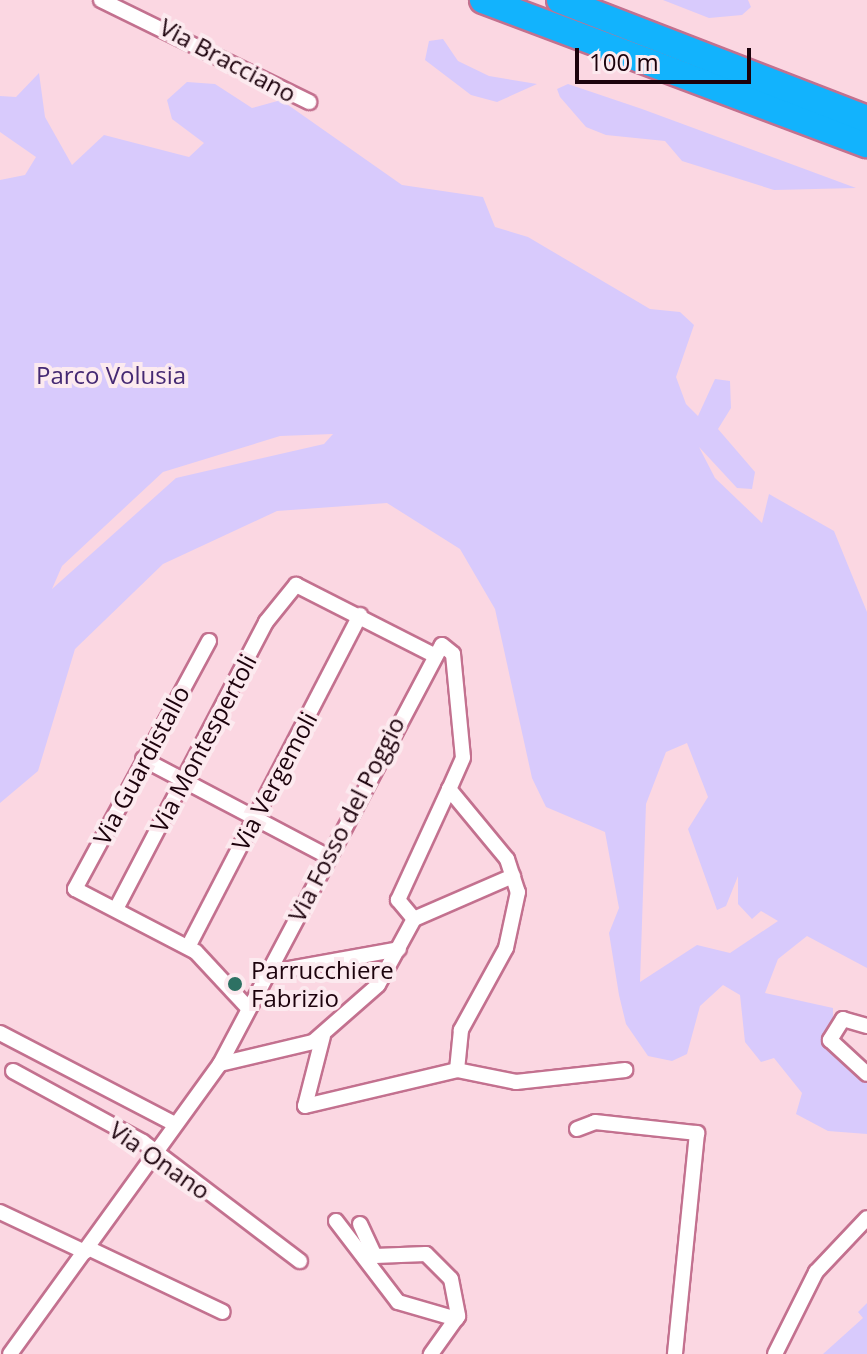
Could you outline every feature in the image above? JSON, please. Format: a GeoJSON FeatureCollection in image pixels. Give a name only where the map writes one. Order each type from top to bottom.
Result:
{"type":"FeatureCollection","features":[{"type":"Feature","properties":{"kind":"highway"},"geometry":{"type":"LineString","coordinates":[[483,0],[867,144]]}},
{"type":"Feature","properties":{"kind":"highway"},"geometry":{"type":"LineString","coordinates":[[560,0],[867,119]]}},
{"type":"Feature","properties":{"kind":"street","name":"Via Bracciano"},"geometry":{"type":"LineString","coordinates":[[101,0],[309,102]]}},
{"type":"Feature","properties":{"kind":"street","name":"Via Montespertoli"},"geometry":{"type":"LineString","coordinates":[[116,909],[266,622],[298,584],[360,615]]}},
{"type":"Feature","properties":{"kind":"street"},"geometry":{"type":"LineString","coordinates":[[360,615],[432,654],[448,646],[463,758],[398,900],[414,919]]}},
{"type":"Feature","properties":{"kind":"street","name":"Via Vergemoli"},"geometry":{"type":"LineString","coordinates":[[188,947],[360,615]]}},
{"type":"Feature","properties":{"kind":"street","name":"Via Guardistallo"},"geometry":{"type":"LineString","coordinates":[[116,909],[75,889],[209,641]]}},
{"type":"Feature","properties":{"kind":"street","name":"Via Fosso del Poggio"},"geometry":{"type":"LineString","coordinates":[[10,1354],[220,1064],[325,855],[432,654]]}},
{"type":"Feature","properties":{"kind":"street"},"geometry":{"type":"LineString","coordinates":[[143,759],[325,855]]}},
{"type":"Feature","properties":{"kind":"street"},"geometry":{"type":"LineString","coordinates":[[449,789],[513,876],[518,896],[507,945],[472,1002],[457,1070]]}},
{"type":"Feature","properties":{"kind":"street"},"geometry":{"type":"LineString","coordinates":[[220,1064],[323,1036],[375,989],[414,919],[513,876]]}},
{"type":"Feature","properties":{"kind":"street"},"geometry":{"type":"LineString","coordinates":[[116,909],[188,947],[248,1008]]}},
{"type":"Feature","properties":{"kind":"street"},"geometry":{"type":"LineString","coordinates":[[267,973],[399,949]]}},
{"type":"Feature","properties":{"kind":"street"},"geometry":{"type":"LineString","coordinates":[[867,1026],[841,1020],[830,1042],[867,1074]]}},
{"type":"Feature","properties":{"kind":"street"},"geometry":{"type":"LineString","coordinates":[[0,1033],[175,1124]]}},
{"type":"Feature","properties":{"kind":"street"},"geometry":{"type":"LineString","coordinates":[[323,1036],[305,1106],[457,1070],[516,1082],[625,1070]]}},
{"type":"Feature","properties":{"kind":"street","name":"Via Onano"},"geometry":{"type":"LineString","coordinates":[[13,1071],[155,1153],[300,1261]]}},
{"type":"Feature","properties":{"kind":"street"},"geometry":{"type":"LineString","coordinates":[[577,1129],[595,1122],[697,1133],[675,1354]]}},
{"type":"Feature","properties":{"kind":"street"},"geometry":{"type":"LineString","coordinates":[[0,1212],[223,1312]]}},
{"type":"Feature","properties":{"kind":"street"},"geometry":{"type":"LineString","coordinates":[[775,1354],[816,1272],[867,1218]]}},
{"type":"Feature","properties":{"kind":"street"},"geometry":{"type":"LineString","coordinates":[[336,1221],[398,1302],[457,1319]]}},
{"type":"Feature","properties":{"kind":"street"},"geometry":{"type":"LineString","coordinates":[[360,1224],[375,1256],[426,1254],[439,1261],[457,1293],[457,1319],[431,1354]]}},
{"type":"Feature","properties":{"kind":"green space"},"geometry":{"type":"Polygon","coordinates":[[[663,0],[748,0],[751,7],[742,15],[709,18],[663,0]]]}},
{"type":"Feature","properties":{"kind":"green space"},"geometry":{"type":"Polygon","coordinates":[[[443,39],[458,61],[489,76],[537,84],[497,102],[471,95],[425,60],[429,41],[443,39]]]}},
{"type":"Feature","properties":{"kind":"green space","name":"Parco Volusia"},"geometry":{"type":"Polygon","coordinates":[[[39,73],[45,117],[72,165],[104,135],[189,157],[204,143],[172,119],[167,100],[187,82],[215,84],[252,108],[281,100],[402,185],[483,197],[495,227],[528,237],[650,309],[680,312],[694,325],[676,377],[686,404],[698,416],[715,379],[730,381],[731,408],[718,429],[755,472],[752,489],[737,488],[699,447],[715,478],[762,523],[769,494],[834,531],[867,612],[867,968],[807,936],[778,959],[765,993],[833,1008],[833,1043],[867,1073],[867,1134],[828,1131],[796,1114],[802,1093],[774,1058],[761,1062],[745,1042],[740,995],[723,985],[700,1006],[687,1054],[672,1061],[648,1056],[626,1024],[619,995],[609,933],[619,908],[605,832],[546,807],[532,778],[495,609],[460,549],[387,503],[277,511],[163,564],[75,649],[38,771],[0,803],[0,180],[25,175],[36,157],[0,132],[0,96],[16,97],[39,73]],[[333,434],[280,436],[163,472],[62,566],[52,589],[176,478],[324,444],[333,434]],[[687,743],[666,752],[646,804],[640,982],[697,945],[730,953],[778,921],[761,911],[752,919],[738,904],[738,876],[726,906],[717,910],[688,829],[708,797],[687,743]]]}},
{"type":"Feature","properties":{"kind":"green space"},"geometry":{"type":"Polygon","coordinates":[[[568,84],[856,188],[774,190],[682,161],[665,141],[606,135],[586,127],[560,97],[557,89],[568,84]]]}},
{"type":"Feature","properties":{"kind":"green space"},"geometry":{"type":"Polygon","coordinates":[[[867,1303],[867,1354],[823,1354],[863,1318],[858,1312],[867,1303]]]}},
{"type":"Feature","properties":{"kind":"place","name":"Parrucchiere Fabrizio"},"geometry":{"type":"Point","coordinates":[235,984]}}]}
